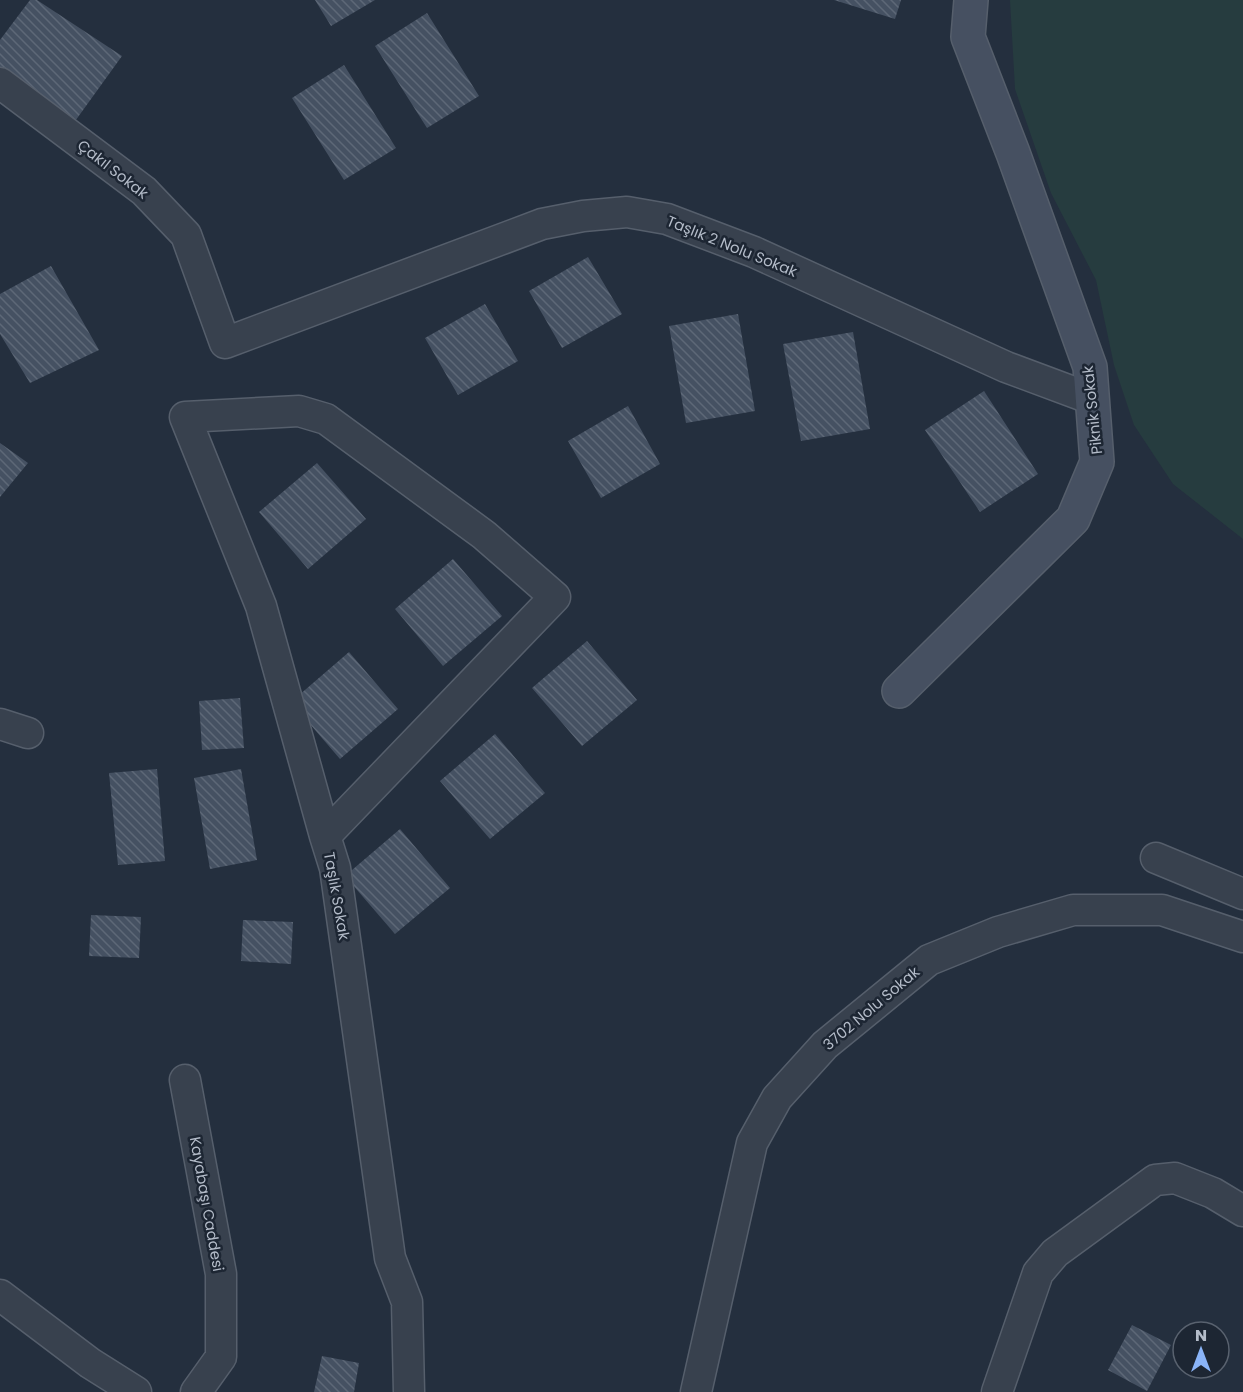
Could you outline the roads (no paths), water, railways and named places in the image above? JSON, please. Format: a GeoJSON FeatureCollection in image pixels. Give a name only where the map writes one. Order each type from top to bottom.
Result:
{"type":"FeatureCollection","features":[{"type":"Feature","properties":{"kind":"street","name":"Piknik Sokak"},"geometry":{"type":"LineString","coordinates":[[899,691],[1073,519],[1097,462],[1090,367],[1013,153],[968,37],[971,0]]}},
{"type":"Feature","properties":{"kind":"street","name":"Çakıl Sokak"},"geometry":{"type":"LineString","coordinates":[[0,83],[144,191],[186,235],[225,343]]}},
{"type":"Feature","properties":{"kind":"street","name":"Taşlık 2 Nolu Sokak"},"geometry":{"type":"LineString","coordinates":[[225,343],[542,224],[584,216],[627,212],[667,219],[754,252],[1006,367],[1092,399]]}},
{"type":"Feature","properties":{"kind":"street","name":"Taşlık Sokak"},"geometry":{"type":"LineString","coordinates":[[326,836],[555,597],[484,535],[326,419],[299,411],[184,417],[261,606],[334,868],[390,1258],[407,1302],[409,1392]]}},
{"type":"Feature","properties":{"kind":"street"},"geometry":{"type":"LineString","coordinates":[[0,724],[28,733]]}},
{"type":"Feature","properties":{"kind":"street"},"geometry":{"type":"LineString","coordinates":[[1156,858],[1243,894]]}},
{"type":"Feature","properties":{"kind":"street","name":"3702 Nolu Sokak"},"geometry":{"type":"LineString","coordinates":[[696,1392],[752,1143],[777,1098],[825,1045],[929,960],[998,932],[1073,910],[1162,910],[1243,937]]}},
{"type":"Feature","properties":{"kind":"street","name":"Kayabaşı Caddesi"},"geometry":{"type":"LineString","coordinates":[[185,1080],[221,1274],[221,1357],[196,1392]]}},
{"type":"Feature","properties":{"kind":"street"},"geometry":{"type":"LineString","coordinates":[[997,1392],[1038,1273],[1055,1253],[1155,1180],[1175,1178],[1213,1193],[1243,1211]]}},
{"type":"Feature","properties":{"kind":"street"},"geometry":{"type":"LineString","coordinates":[[0,1294],[90,1363],[136,1392]]}}]}
